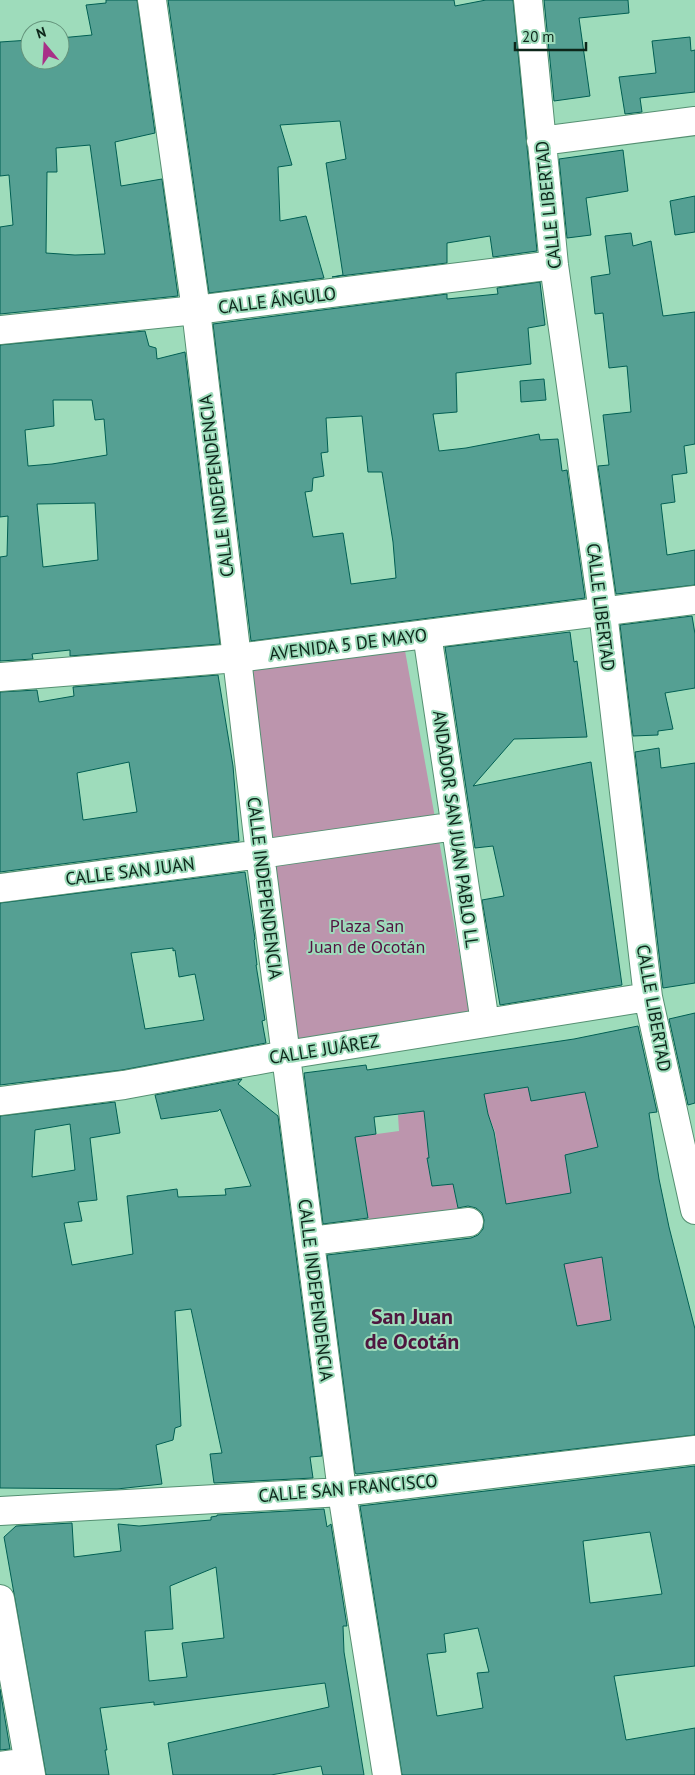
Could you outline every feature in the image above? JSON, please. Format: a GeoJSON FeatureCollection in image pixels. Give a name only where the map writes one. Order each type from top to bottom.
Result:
{"type":"FeatureCollection","features":[{"type":"Feature","properties":{"kind":"street","name":"CALLE INDEPENDENCIA"},"geometry":{"type":"LineString","coordinates":[[152,0],[196,310],[260,854],[342,1492],[387,1775]]}},
{"type":"Feature","properties":{"kind":"street","name":"CALLE LIBERTAD"},"geometry":{"type":"LineString","coordinates":[[528,0],[554,265],[603,612],[648,998],[695,1210]]}},
{"type":"Feature","properties":{"kind":"street"},"geometry":{"type":"LineString","coordinates":[[541,141],[695,121]]}},
{"type":"Feature","properties":{"kind":"street","name":"CALLE ÁNGULO"},"geometry":{"type":"LineString","coordinates":[[0,330],[196,310],[554,265]]}},
{"type":"Feature","properties":{"kind":"street","name":"AVENIDA 5 DE MAYO"},"geometry":{"type":"LineString","coordinates":[[0,677],[237,658],[695,600]]}},
{"type":"Feature","properties":{"kind":"street","name":"ANDADOR SAN JUAN PABLO LL"},"geometry":{"type":"LineString","coordinates":[[427,634],[485,1023]]}},
{"type":"Feature","properties":{"kind":"street","name":"CALLE SAN JUAN"},"geometry":{"type":"LineString","coordinates":[[0,888],[456,826]]}},
{"type":"Feature","properties":{"kind":"street","name":"CALLE JUÁREZ"},"geometry":{"type":"LineString","coordinates":[[0,1101],[124,1085],[286,1055],[648,998]]}},
{"type":"Feature","properties":{"kind":"street"},"geometry":{"type":"LineString","coordinates":[[310,1241],[468,1222]]}},
{"type":"Feature","properties":{"kind":"street","name":"CALLE SAN FRANCISCO"},"geometry":{"type":"LineString","coordinates":[[0,1511],[342,1492],[695,1450]]}},
{"type":"Feature","properties":{"kind":"street"},"geometry":{"type":"LineString","coordinates":[[0,1598],[30,1769],[0,1766]]}},
{"type":"Feature","properties":{"kind":"green space","name":"Plaza San Juan de Ocotán"},"geometry":{"type":"Polygon","coordinates":[[[404,645],[470,1013],[292,1045],[247,666],[404,645]]]}},
{"type":"Feature","properties":{"kind":"green space"},"geometry":{"type":"Polygon","coordinates":[[[512,1048],[521,1048],[585,1092],[598,1147],[565,1155],[571,1193],[506,1204],[495,1132],[488,1114],[484,1094],[520,1089],[512,1048]]]}},
{"type":"Feature","properties":{"kind":"green space"},"geometry":{"type":"Polygon","coordinates":[[[424,1111],[426,1131],[437,1130],[441,1156],[427,1158],[432,1186],[453,1184],[458,1210],[369,1222],[355,1137],[399,1131],[398,1115],[424,1111]]]}},
{"type":"Feature","properties":{"kind":"green space"},"geometry":{"type":"Polygon","coordinates":[[[602,1257],[610,1320],[577,1326],[563,1264],[602,1257]]]}},
{"type":"Feature","properties":{"kind":"green space"},"geometry":{"type":"Polygon","coordinates":[[[610,1320],[611,1320],[619,1388],[610,1320]]]}},
{"type":"Feature","properties":{"kind":"building"},"geometry":{"type":"Polygon","coordinates":[[[106,0],[137,0],[155,133],[115,142],[121,186],[162,179],[178,296],[0,314],[0,227],[13,225],[9,175],[0,176],[0,42],[20,41],[20,70],[70,70],[70,37],[92,35],[86,5],[106,3],[106,0]],[[90,145],[56,148],[57,172],[47,172],[46,253],[75,255],[105,254],[90,145]]]}},
{"type":"Feature","properties":{"kind":"building"},"geometry":{"type":"Polygon","coordinates":[[[168,0],[454,0],[455,6],[486,0],[513,0],[537,251],[493,257],[490,236],[447,243],[447,263],[332,277],[343,275],[326,163],[346,159],[340,121],[280,125],[292,165],[278,167],[280,221],[306,216],[324,278],[209,293],[168,0]]]}},
{"type":"Feature","properties":{"kind":"building"},"geometry":{"type":"Polygon","coordinates":[[[544,0],[628,0],[629,13],[579,18],[590,96],[554,101],[544,0]]]}},
{"type":"Feature","properties":{"kind":"building"},"geometry":{"type":"Polygon","coordinates":[[[690,37],[691,51],[695,50],[695,92],[640,98],[642,112],[625,114],[619,77],[656,73],[652,41],[690,37]]]}},
{"type":"Feature","properties":{"kind":"building"},"geometry":{"type":"Polygon","coordinates":[[[623,150],[628,191],[586,198],[591,235],[567,238],[559,159],[623,150]]]}},
{"type":"Feature","properties":{"kind":"building"},"geometry":{"type":"Polygon","coordinates":[[[695,196],[695,232],[675,235],[670,201],[695,196]]]}},
{"type":"Feature","properties":{"kind":"building"},"geometry":{"type":"Polygon","coordinates":[[[631,233],[633,246],[651,241],[663,316],[695,312],[695,444],[684,446],[687,473],[672,475],[675,502],[661,504],[667,555],[695,550],[695,585],[616,594],[598,466],[609,465],[603,415],[631,412],[627,366],[609,368],[603,313],[595,314],[591,277],[610,274],[605,236],[631,233]]]}},
{"type":"Feature","properties":{"kind":"building"},"geometry":{"type":"Polygon","coordinates":[[[540,282],[545,325],[528,328],[531,364],[456,373],[457,412],[433,414],[439,451],[466,448],[539,434],[540,440],[558,439],[562,471],[567,470],[585,598],[251,641],[213,324],[447,294],[447,299],[498,294],[497,288],[540,282]],[[362,416],[326,418],[328,452],[321,453],[324,476],[313,478],[312,491],[305,492],[313,537],[343,533],[351,584],[396,578],[393,542],[382,472],[368,472],[362,416]]]}},
{"type":"Feature","properties":{"kind":"building"},"geometry":{"type":"Polygon","coordinates":[[[145,331],[149,346],[156,348],[157,359],[185,352],[220,644],[70,656],[70,650],[32,654],[33,659],[0,661],[0,557],[7,556],[8,516],[0,517],[0,345],[145,331]],[[53,400],[54,426],[25,430],[28,466],[107,455],[104,419],[95,420],[92,400],[53,400]],[[95,503],[37,504],[43,567],[98,560],[95,503]]]}},
{"type":"Feature","properties":{"kind":"building"},"geometry":{"type":"Polygon","coordinates":[[[544,379],[546,400],[521,402],[520,381],[544,379]]]}},
{"type":"Feature","properties":{"kind":"building"},"geometry":{"type":"Polygon","coordinates":[[[692,616],[695,634],[695,688],[665,693],[673,729],[658,731],[658,735],[633,736],[620,625],[692,616]]]}},
{"type":"Feature","properties":{"kind":"building"},"geometry":{"type":"Polygon","coordinates":[[[570,632],[574,662],[577,661],[587,737],[514,739],[473,786],[591,762],[622,985],[500,1005],[482,900],[504,896],[493,846],[475,848],[445,647],[570,632]]]}},
{"type":"Feature","properties":{"kind":"building"},"geometry":{"type":"Polygon","coordinates":[[[218,675],[233,766],[239,841],[0,872],[0,692],[37,690],[39,702],[74,696],[73,687],[218,675]],[[129,762],[77,773],[83,820],[137,812],[129,762]]]}},
{"type":"Feature","properties":{"kind":"building"},"geometry":{"type":"Polygon","coordinates":[[[659,748],[661,768],[695,763],[695,983],[663,988],[635,752],[659,748]]]}},
{"type":"Feature","properties":{"kind":"building"},"geometry":{"type":"Polygon","coordinates":[[[245,872],[255,939],[256,965],[265,1020],[262,1021],[266,1043],[122,1070],[0,1085],[0,903],[245,872]],[[173,948],[131,953],[145,1029],[204,1020],[195,974],[179,977],[175,950],[173,951],[173,948]]]}},
{"type":"Feature","properties":{"kind":"building"},"geometry":{"type":"Polygon","coordinates":[[[695,1013],[695,1103],[688,1105],[669,1019],[695,1013]]]}},
{"type":"Feature","properties":{"kind":"building"},"geometry":{"type":"Polygon","coordinates":[[[638,1026],[657,1112],[649,1113],[659,1179],[695,1329],[695,1435],[355,1473],[327,1255],[471,1238],[478,1235],[483,1229],[484,1220],[482,1213],[476,1208],[468,1206],[458,1208],[453,1184],[432,1186],[427,1158],[429,1158],[424,1111],[374,1117],[376,1134],[355,1137],[368,1218],[323,1224],[304,1073],[366,1065],[367,1070],[574,1039],[638,1026]],[[528,1087],[484,1094],[494,1132],[506,1204],[571,1193],[565,1155],[598,1147],[585,1092],[531,1101],[528,1087]],[[602,1257],[564,1264],[577,1326],[611,1320],[602,1257]]]}},
{"type":"Feature","properties":{"kind":"building"},"geometry":{"type":"Polygon","coordinates":[[[242,1079],[238,1084],[278,1116],[322,1456],[310,1457],[313,1478],[214,1483],[210,1454],[222,1453],[191,1309],[175,1311],[181,1426],[175,1428],[173,1440],[156,1445],[162,1484],[117,1489],[0,1488],[0,1116],[115,1102],[120,1133],[90,1138],[97,1200],[78,1202],[82,1221],[64,1223],[72,1265],[133,1254],[127,1196],[177,1189],[178,1197],[226,1195],[225,1189],[251,1186],[220,1109],[218,1111],[161,1119],[155,1095],[242,1079]],[[70,1124],[35,1130],[32,1177],[75,1170],[70,1124]]]}},
{"type":"Feature","properties":{"kind":"building"},"geometry":{"type":"Polygon","coordinates":[[[695,1466],[695,1666],[614,1676],[626,1740],[695,1728],[695,1775],[402,1775],[360,1506],[695,1466]],[[650,1532],[583,1541],[590,1603],[662,1594],[650,1532]],[[478,1628],[444,1634],[446,1652],[427,1654],[437,1716],[483,1708],[477,1673],[489,1672],[478,1628]]]}},
{"type":"Feature","properties":{"kind":"building"},"geometry":{"type":"Polygon","coordinates":[[[324,1509],[327,1527],[331,1524],[347,1626],[343,1626],[344,1652],[364,1775],[323,1775],[321,1766],[271,1775],[173,1775],[168,1743],[329,1707],[325,1683],[154,1705],[154,1702],[100,1708],[109,1775],[46,1775],[4,1537],[16,1526],[72,1523],[74,1557],[121,1551],[118,1524],[139,1526],[211,1520],[211,1517],[217,1515],[324,1509]],[[216,1567],[170,1586],[173,1629],[145,1631],[149,1681],[187,1677],[182,1643],[224,1638],[216,1567]]]}},
{"type":"Feature","properties":{"kind":"building"},"geometry":{"type":"Polygon","coordinates":[[[0,1689],[10,1749],[0,1750],[0,1689]]]}},
{"type":"Feature","properties":{"kind":"district","name":"San Juan de Ocotán"},"geometry":{"type":"Point","coordinates":[412,1328]}}]}
